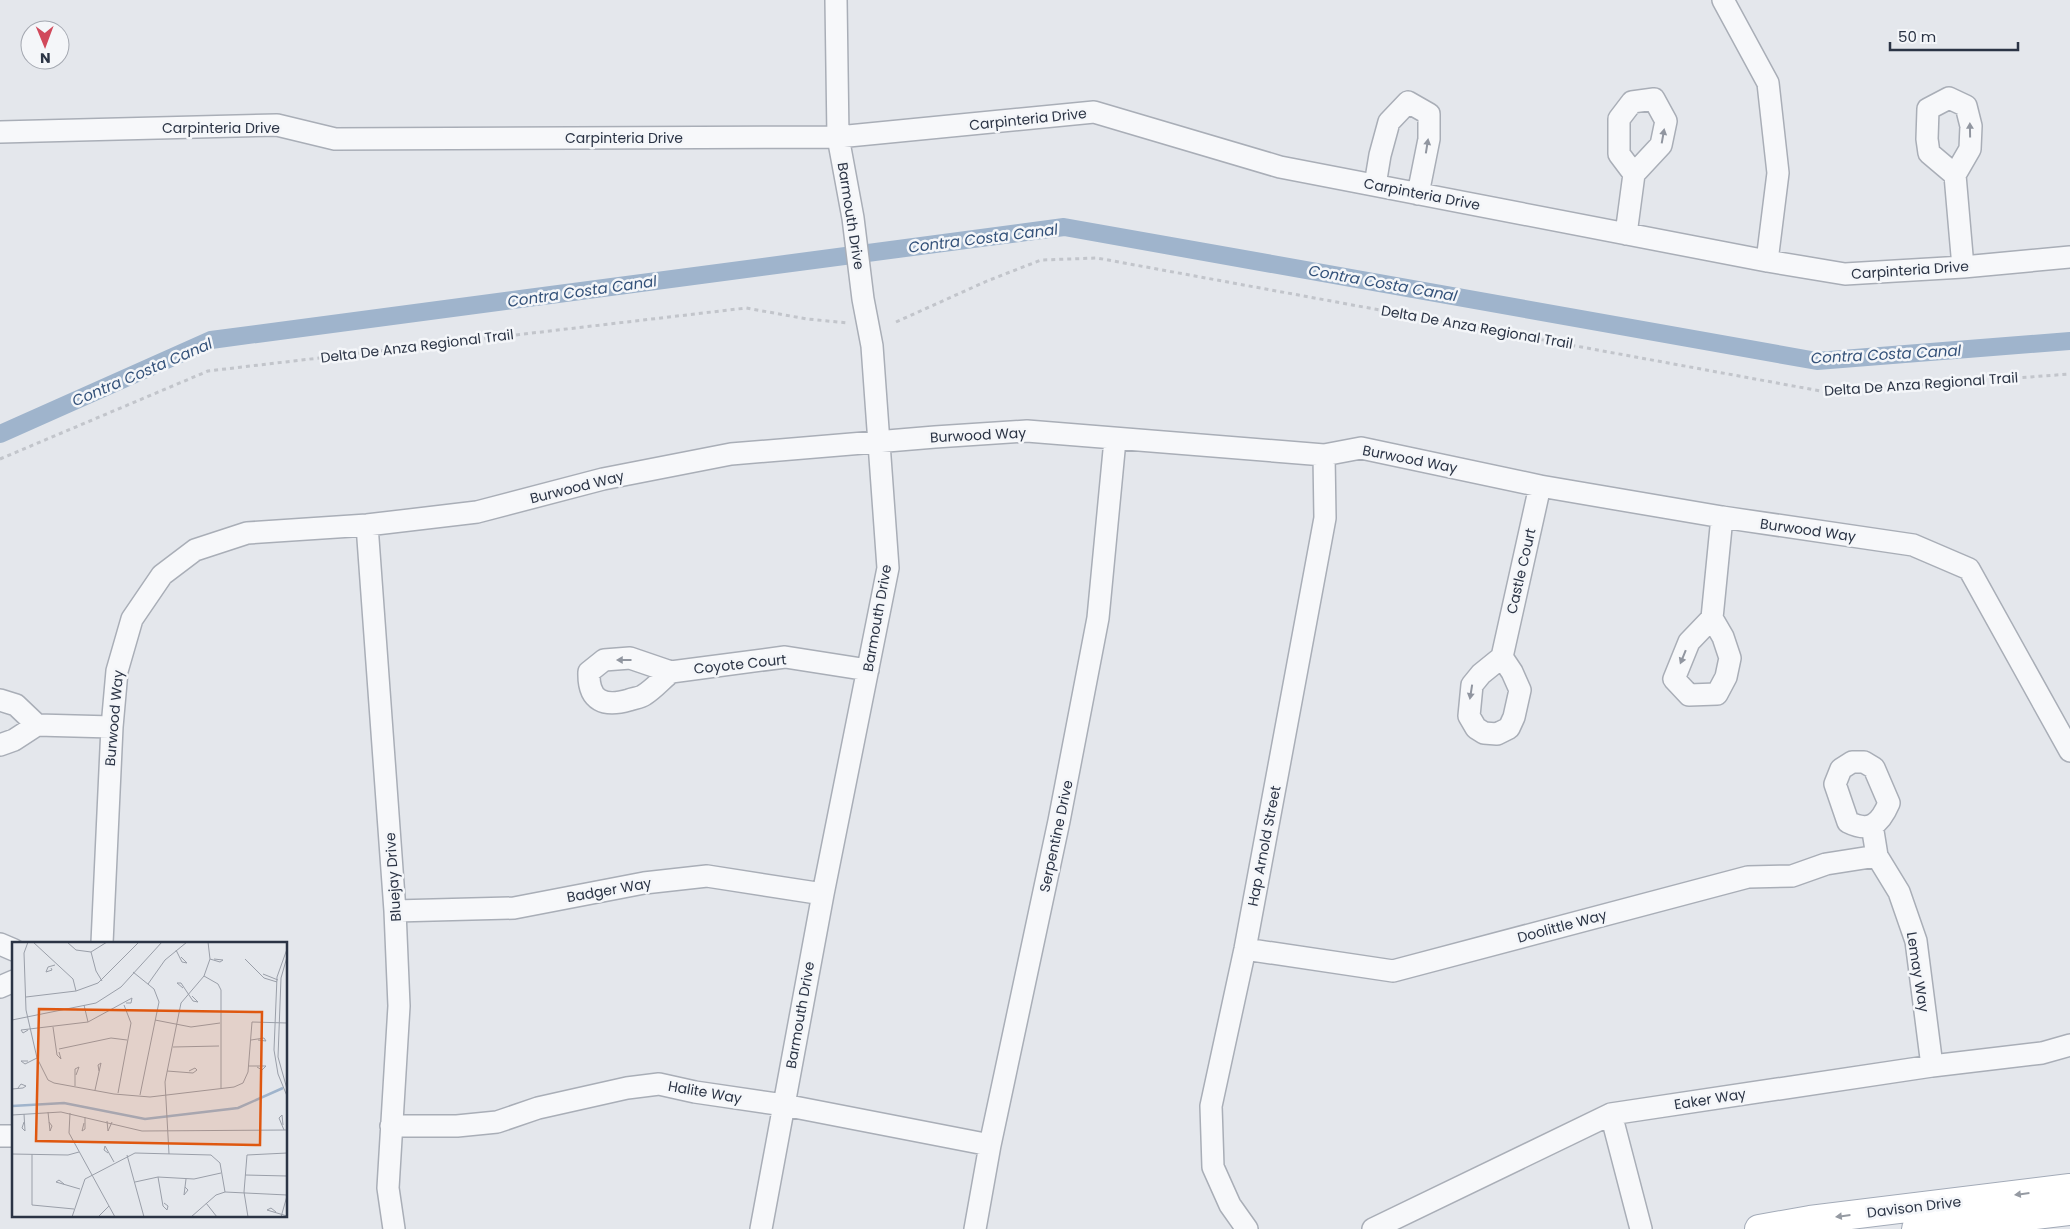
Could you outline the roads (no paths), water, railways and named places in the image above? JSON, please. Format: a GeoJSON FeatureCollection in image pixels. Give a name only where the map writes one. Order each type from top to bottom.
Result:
{"type":"FeatureCollection","features":[{"type":"Feature","properties":{"kind":"main road","name":"Davison Drive"},"geometry":{"type":"LineString","coordinates":[[1758,1229],[1810,1220],[2070,1188]]}},
{"type":"Feature","properties":{"kind":"main road","name":"Davison Drive"},"geometry":{"type":"LineString","coordinates":[[1916,1229],[2070,1211]]}},
{"type":"Feature","properties":{"kind":"street","name":"Barmouth Drive"},"geometry":{"type":"LineString","coordinates":[[762,1229],[822,894],[888,568],[872,346],[863,299],[854,218],[838,137],[836,0]]}},
{"type":"Feature","properties":{"kind":"street"},"geometry":{"type":"LineString","coordinates":[[1723,0],[1768,83],[1778,173],[1768,261]]}},
{"type":"Feature","properties":{"kind":"street"},"geometry":{"type":"LineString","coordinates":[[1376,185],[1380,155],[1389,122],[1408,102],[1429,114],[1429,139],[1418,194]]}},
{"type":"Feature","properties":{"kind":"street","name":"Carpinteria Drive"},"geometry":{"type":"LineString","coordinates":[[0,132],[277,125],[335,139],[838,137],[1094,112],[1280,166],[1626,234],[1845,274],[1963,267],[2070,257]]}},
{"type":"Feature","properties":{"kind":"street"},"geometry":{"type":"LineString","coordinates":[[1626,234],[1634,174]]}},
{"type":"Feature","properties":{"kind":"street"},"geometry":{"type":"LineString","coordinates":[[1955,174],[1963,267]]}},
{"type":"Feature","properties":{"kind":"street","name":"Burwood Way"},"geometry":{"type":"LineString","coordinates":[[102,942],[112,728],[117,671],[132,619],[162,576],[169,570],[195,550],[248,533],[367,525],[477,512],[603,479],[731,454],[1026,431],[1115,440],[1324,455],[1361,448],[1540,486],[1722,517],[1913,545],[1969,568],[2070,751]]}},
{"type":"Feature","properties":{"kind":"street","name":"Serpentine Drive"},"geometry":{"type":"LineString","coordinates":[[975,1229],[990,1145],[1059,821],[1098,618],[1115,440]]}},
{"type":"Feature","properties":{"kind":"street","name":"Hap Arnold Street"},"geometry":{"type":"LineString","coordinates":[[1247,1229],[1230,1206],[1213,1167],[1211,1106],[1245,949],[1325,518],[1324,455]]}},
{"type":"Feature","properties":{"kind":"street","name":"Castle Court"},"geometry":{"type":"LineString","coordinates":[[1502,657],[1540,486]]}},
{"type":"Feature","properties":{"kind":"street"},"geometry":{"type":"LineString","coordinates":[[1712,618],[1722,517]]}},
{"type":"Feature","properties":{"kind":"street","name":"Bluejay Drive"},"geometry":{"type":"LineString","coordinates":[[367,525],[395,911],[399,1006],[388,1188],[394,1229]]}},
{"type":"Feature","properties":{"kind":"street","name":"Coyote Court"},"geometry":{"type":"LineString","coordinates":[[671,672],[785,656],[868,670]]}},
{"type":"Feature","properties":{"kind":"street"},"geometry":{"type":"LineString","coordinates":[[0,700],[16,705],[37,724]]}},
{"type":"Feature","properties":{"kind":"street"},"geometry":{"type":"LineString","coordinates":[[0,745],[14,740],[37,724],[112,728]]}},
{"type":"Feature","properties":{"kind":"street"},"geometry":{"type":"LineString","coordinates":[[1872,825],[1877,856]]}},
{"type":"Feature","properties":{"kind":"street","name":"Doolittle Way"},"geometry":{"type":"LineString","coordinates":[[1245,949],[1394,971],[1748,877],[1792,876],[1826,864],[1877,856]]}},
{"type":"Feature","properties":{"kind":"street","name":"Lemay Way"},"geometry":{"type":"LineString","coordinates":[[1877,856],[1899,892],[1916,941],[1932,1066]]}},
{"type":"Feature","properties":{"kind":"street","name":"Badger Way"},"geometry":{"type":"LineString","coordinates":[[395,911],[514,908],[644,883],[707,876],[822,894]]}},
{"type":"Feature","properties":{"kind":"street"},"geometry":{"type":"LineString","coordinates":[[0,944],[12,949]]}},
{"type":"Feature","properties":{"kind":"street"},"geometry":{"type":"LineString","coordinates":[[0,987],[12,982]]}},
{"type":"Feature","properties":{"kind":"street","name":"Eaker Way"},"geometry":{"type":"LineString","coordinates":[[1373,1229],[1611,1114],[1932,1066],[2042,1054],[2070,1045]]}},
{"type":"Feature","properties":{"kind":"street","name":"Halite Way"},"geometry":{"type":"LineString","coordinates":[[391,1126],[457,1126],[497,1122],[538,1108],[627,1088],[659,1084],[695,1092],[784,1105],[990,1145]]}},
{"type":"Feature","properties":{"kind":"street"},"geometry":{"type":"LineString","coordinates":[[1611,1114],[1641,1229]]}},
{"type":"Feature","properties":{"kind":"waterway","name":"Contra Costa Canal"},"geometry":{"type":"LineString","coordinates":[[0,434],[211,340],[1064,227],[1817,361],[2070,341]]}}]}
